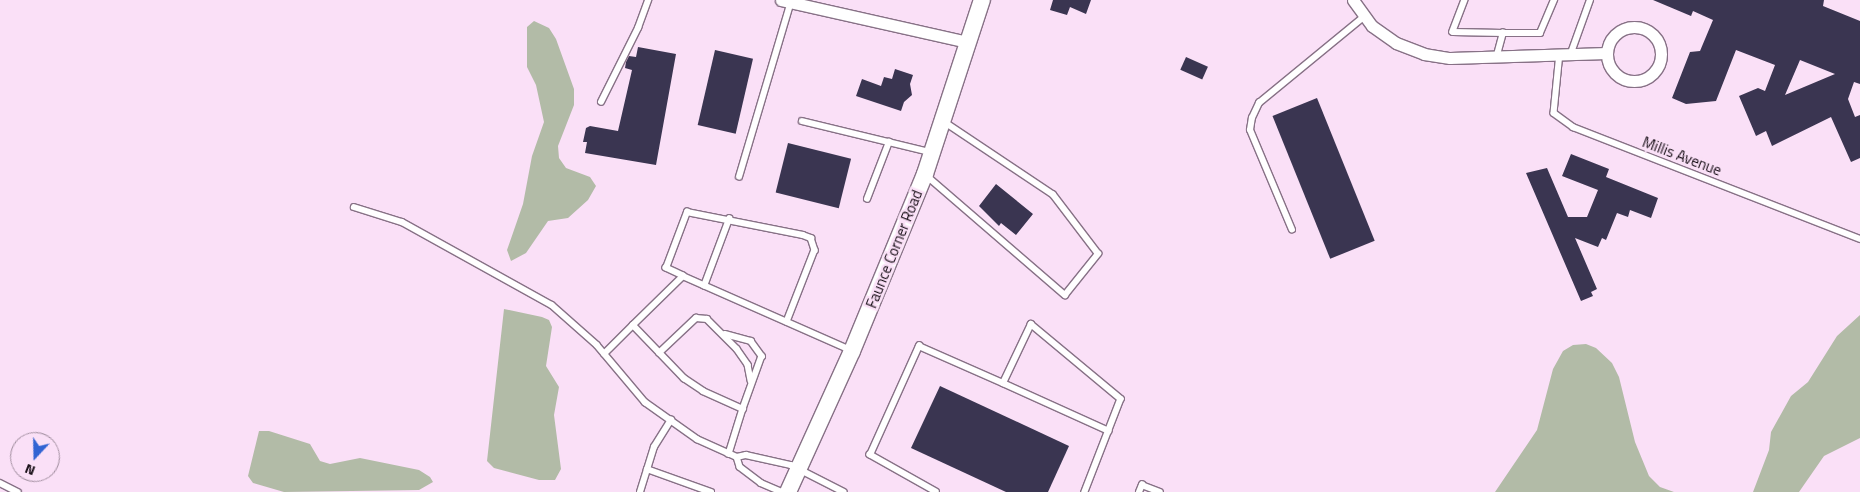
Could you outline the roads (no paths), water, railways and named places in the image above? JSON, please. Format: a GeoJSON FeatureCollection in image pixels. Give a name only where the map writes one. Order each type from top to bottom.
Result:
{"type":"FeatureCollection","features":[{"type":"Feature","properties":{"kind":"main road","name":"Faunce Corner Road"},"geometry":{"type":"LineString","coordinates":[[788,492],[852,350],[925,174],[982,0]]}},
{"type":"Feature","properties":{"kind":"street"},"geometry":{"type":"LineString","coordinates":[[1353,0],[1372,26],[1396,43],[1424,54],[1450,58],[1497,55],[1607,53]]}},
{"type":"Feature","properties":{"kind":"street"},"geometry":{"type":"LineString","coordinates":[[786,1],[968,42]]}},
{"type":"Feature","properties":{"kind":"street"},"geometry":{"type":"LineString","coordinates":[[1629,27],[1646,30],[1654,35],[1661,51],[1658,68],[1644,79],[1636,81],[1619,76],[1608,62],[1607,53],[1613,36],[1629,27]]}},
{"type":"Feature","properties":{"kind":"lane"},"geometry":{"type":"LineString","coordinates":[[601,102],[638,28],[648,0]]}},
{"type":"Feature","properties":{"kind":"lane"},"geometry":{"type":"LineString","coordinates":[[1466,0],[1453,32],[1540,33],[1554,0]]}},
{"type":"Feature","properties":{"kind":"lane"},"geometry":{"type":"LineString","coordinates":[[1565,53],[1590,0]]}},
{"type":"Feature","properties":{"kind":"lane"},"geometry":{"type":"LineString","coordinates":[[739,177],[786,1]]}},
{"type":"Feature","properties":{"kind":"lane"},"geometry":{"type":"LineString","coordinates":[[1292,230],[1250,130],[1252,118],[1259,103],[1365,16]]}},
{"type":"Feature","properties":{"kind":"lane"},"geometry":{"type":"LineString","coordinates":[[1497,55],[1503,33]]}},
{"type":"Feature","properties":{"kind":"lane","name":"Millis Avenue"},"geometry":{"type":"LineString","coordinates":[[1565,53],[1554,113],[1573,127],[1860,239]]}},
{"type":"Feature","properties":{"kind":"lane"},"geometry":{"type":"LineString","coordinates":[[802,121],[932,152]]}},
{"type":"Feature","properties":{"kind":"lane"},"geometry":{"type":"LineString","coordinates":[[925,174],[1066,295],[1098,254],[1053,195],[943,122]]}},
{"type":"Feature","properties":{"kind":"lane"},"geometry":{"type":"LineString","coordinates":[[867,199],[889,142]]}},
{"type":"Feature","properties":{"kind":"lane"},"geometry":{"type":"LineString","coordinates":[[354,207],[402,222],[552,305],[604,354],[645,402],[697,439],[737,457],[746,455],[800,468],[844,492]]}},
{"type":"Feature","properties":{"kind":"lane"},"geometry":{"type":"LineString","coordinates":[[787,322],[815,244],[803,235],[693,211],[684,216],[666,268],[704,286],[787,322],[852,350]]}},
{"type":"Feature","properties":{"kind":"lane"},"geometry":{"type":"LineString","coordinates":[[704,286],[730,219]]}},
{"type":"Feature","properties":{"kind":"lane"},"geometry":{"type":"LineString","coordinates":[[604,354],[683,276]]}},
{"type":"Feature","properties":{"kind":"lane"},"geometry":{"type":"LineString","coordinates":[[659,352],[696,318],[707,319],[725,334],[748,365],[751,381]]}},
{"type":"Feature","properties":{"kind":"lane"},"geometry":{"type":"LineString","coordinates":[[1003,383],[1031,324],[1121,399],[1085,492]]}},
{"type":"Feature","properties":{"kind":"lane"},"geometry":{"type":"LineString","coordinates":[[633,325],[684,378],[703,391],[743,409]]}},
{"type":"Feature","properties":{"kind":"lane"},"geometry":{"type":"LineString","coordinates":[[725,334],[746,338],[757,347],[761,360],[751,381],[729,454]]}},
{"type":"Feature","properties":{"kind":"lane"},"geometry":{"type":"LineString","coordinates":[[936,492],[870,455],[919,346],[1109,431]]}},
{"type":"Feature","properties":{"kind":"lane"},"geometry":{"type":"LineString","coordinates":[[640,492],[654,447],[671,420]]}},
{"type":"Feature","properties":{"kind":"lane"},"geometry":{"type":"LineString","coordinates":[[737,457],[740,467],[762,483],[782,492]]}},
{"type":"Feature","properties":{"kind":"lane"},"geometry":{"type":"LineString","coordinates":[[647,469],[711,492]]}},
{"type":"Feature","properties":{"kind":"lane"},"geometry":{"type":"LineString","coordinates":[[0,483],[18,492]]}},
{"type":"Feature","properties":{"kind":"lane"},"geometry":{"type":"LineString","coordinates":[[1139,492],[1142,485],[1160,492]]}}]}
